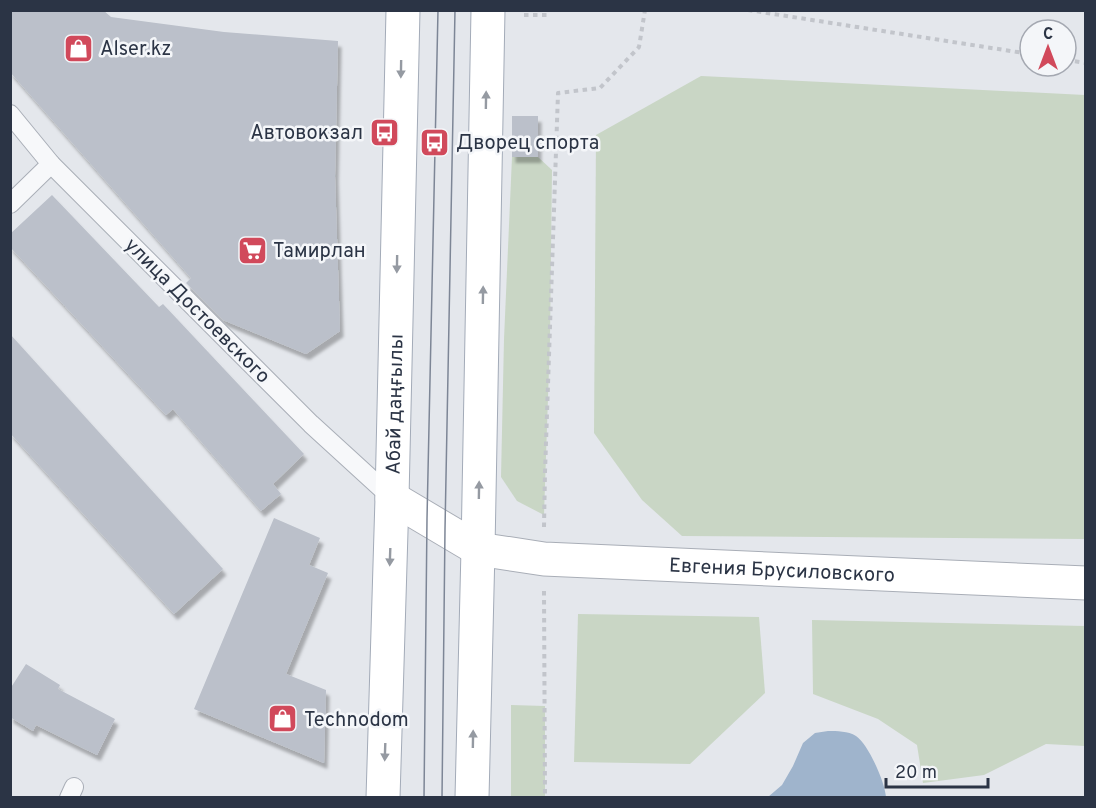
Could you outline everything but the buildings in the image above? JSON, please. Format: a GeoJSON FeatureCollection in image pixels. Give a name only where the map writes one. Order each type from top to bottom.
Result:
{"type":"FeatureCollection","features":[{"type":"Feature","properties":{"kind":"main road","name":"Абай даңғылы"},"geometry":{"type":"LineString","coordinates":[[383,798],[402,10]]}},
{"type":"Feature","properties":{"kind":"main road"},"geometry":{"type":"LineString","coordinates":[[472,798],[488,10]]}},
{"type":"Feature","properties":{"kind":"main road"},"geometry":{"type":"LineString","coordinates":[[392,498],[478,549]]}},
{"type":"Feature","properties":{"kind":"main road","name":"Евгения Брусиловского"},"geometry":{"type":"LineString","coordinates":[[478,549],[544,559],[1086,583]]}},
{"type":"Feature","properties":{"kind":"lane","name":"улица Достоевского"},"geometry":{"type":"LineString","coordinates":[[10,114],[51,164],[311,423],[392,498]]}},
{"type":"Feature","properties":{"kind":"lane"},"geometry":{"type":"LineString","coordinates":[[10,204],[51,164]]}},
{"type":"Feature","properties":{"kind":"path"},"geometry":{"type":"LineString","coordinates":[[545,798],[545,472],[558,93],[600,88],[639,47],[645,10]]}},
{"type":"Feature","properties":{"kind":"path"},"geometry":{"type":"LineString","coordinates":[[748,10],[1018,52]]}},
{"type":"Feature","properties":{"kind":"path"},"geometry":{"type":"LineString","coordinates":[[524,15],[551,15]]}},
{"type":"Feature","properties":{"kind":"green space"},"geometry":{"type":"Polygon","coordinates":[[[701,76],[1085,95],[1085,539],[682,536],[642,500],[594,433],[596,135],[701,76]]]}},
{"type":"Feature","properties":{"kind":"green space"},"geometry":{"type":"Polygon","coordinates":[[[512,157],[538,157],[552,170],[550,339],[544,515],[517,501],[501,477],[512,157]]]}},
{"type":"Feature","properties":{"kind":"green space"},"geometry":{"type":"Polygon","coordinates":[[[578,614],[759,617],[765,693],[690,764],[574,762],[578,614]]]}},
{"type":"Feature","properties":{"kind":"green space"},"geometry":{"type":"Polygon","coordinates":[[[812,620],[1085,626],[1085,746],[1046,744],[984,775],[923,783],[917,745],[878,719],[813,694],[812,620]]]}},
{"type":"Feature","properties":{"kind":"green space"},"geometry":{"type":"Polygon","coordinates":[[[511,705],[545,706],[545,797],[511,797],[511,705]]]}},
{"type":"Feature","properties":{"kind":"water"},"geometry":{"type":"Polygon","coordinates":[[[828,731],[850,733],[861,741],[876,765],[886,797],[768,797],[782,785],[803,743],[815,733],[828,731]]]}},
{"type":"Feature","properties":{"kind":"tram line"},"geometry":{"type":"LineString","coordinates":[[424,798],[427,519],[438,10]]}},
{"type":"Feature","properties":{"kind":"tram line"},"geometry":{"type":"LineString","coordinates":[[442,798],[455,10]]}},
{"type":"Feature","properties":{"kind":"place","name":"Alser.kz"},"geometry":{"type":"Point","coordinates":[79,48]}},
{"type":"Feature","properties":{"kind":"place","name":"Автовокзал"},"geometry":{"type":"Point","coordinates":[384,132]}},
{"type":"Feature","properties":{"kind":"place","name":"Дворец спорта"},"geometry":{"type":"Point","coordinates":[435,142]}},
{"type":"Feature","properties":{"kind":"place","name":"Тамирлан"},"geometry":{"type":"Point","coordinates":[252,250]}},
{"type":"Feature","properties":{"kind":"place","name":"Technodom"},"geometry":{"type":"Point","coordinates":[283,719]}}]}
